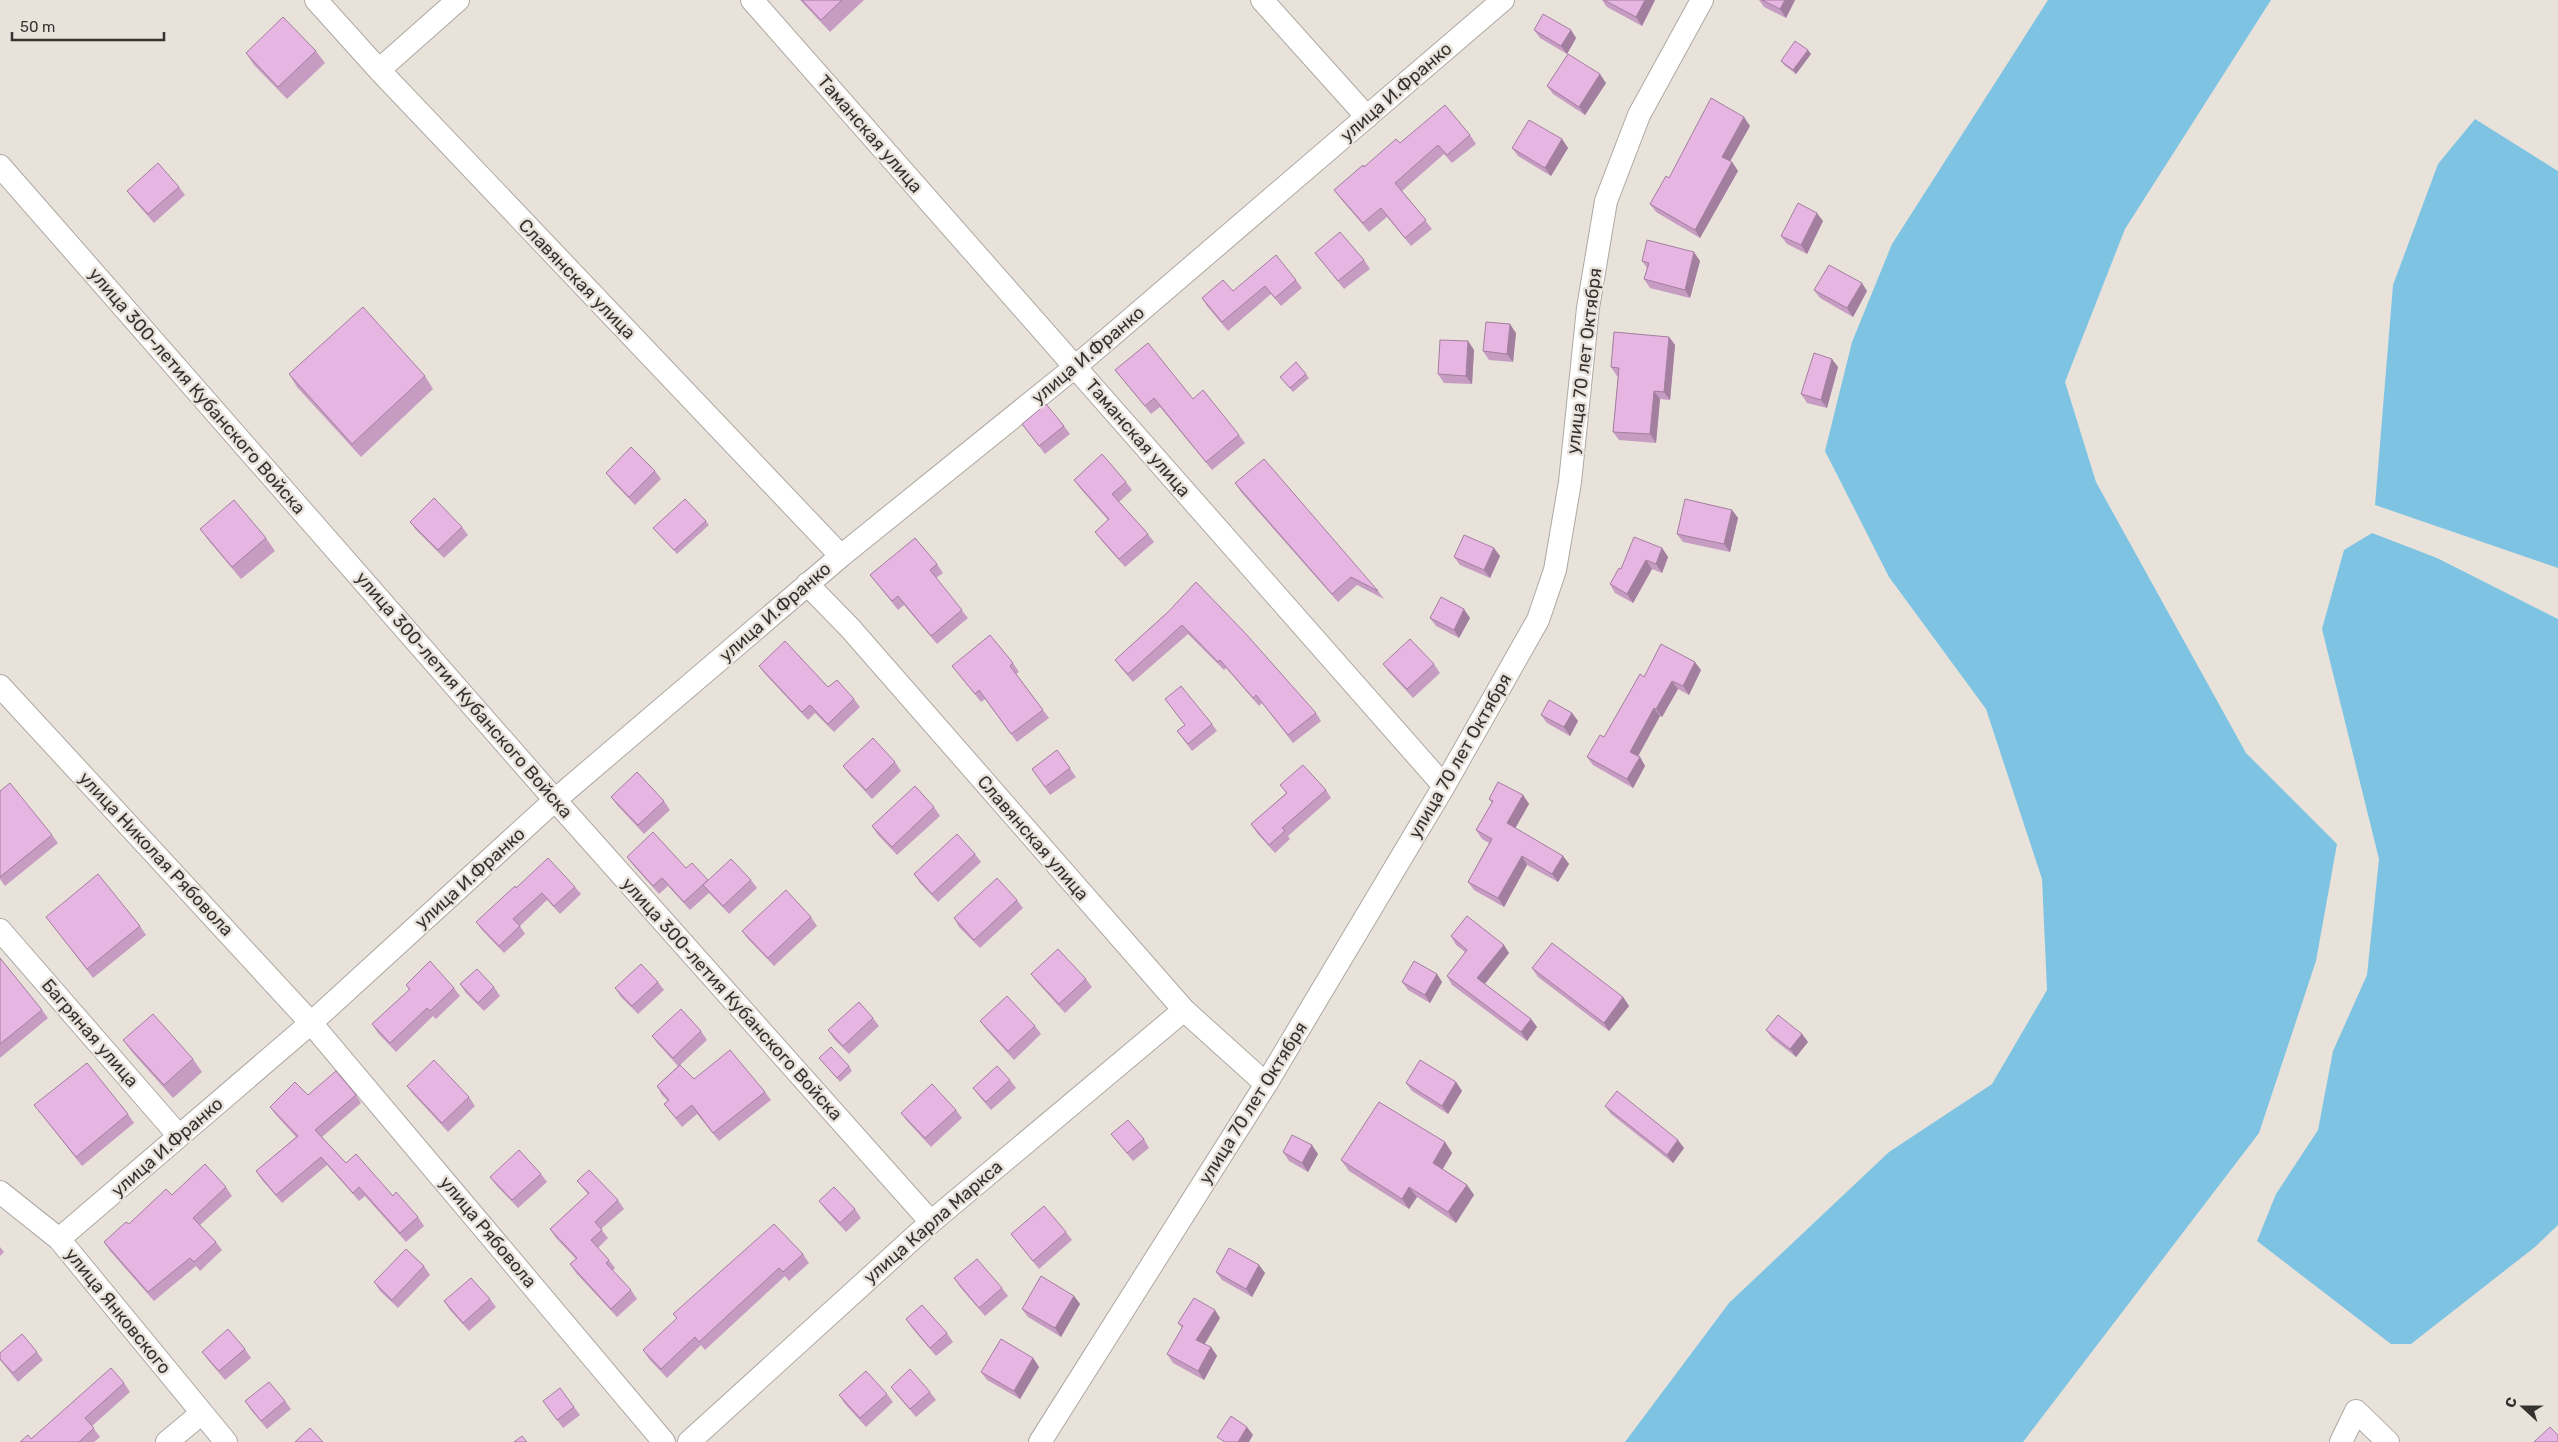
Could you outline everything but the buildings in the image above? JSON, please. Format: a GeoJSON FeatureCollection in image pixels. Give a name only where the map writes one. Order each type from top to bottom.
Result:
{"type":"FeatureCollection","features":[{"type":"Feature","properties":{"kind":"street","name":"Славянская улица"},"geometry":{"type":"LineString","coordinates":[[316,0],[379,70],[841,556]]}},
{"type":"Feature","properties":{"kind":"street"},"geometry":{"type":"LineString","coordinates":[[379,70],[458,0]]}},
{"type":"Feature","properties":{"kind":"street","name":"Таманская улица"},"geometry":{"type":"LineString","coordinates":[[752,0],[1444,786]]}},
{"type":"Feature","properties":{"kind":"street"},"geometry":{"type":"LineString","coordinates":[[1262,0],[1367,117]]}},
{"type":"Feature","properties":{"kind":"street","name":"улица И.Франко"},"geometry":{"type":"LineString","coordinates":[[59,1239],[311,1023],[556,800],[807,584],[1075,367],[1503,0]]}},
{"type":"Feature","properties":{"kind":"street","name":"улица 70 лет Октября"},"geometry":{"type":"LineString","coordinates":[[1040,1442],[1266,1084],[1444,786],[1538,620],[1555,570],[1570,482],[1588,308],[1606,201],[1639,115],[1702,0]]}},
{"type":"Feature","properties":{"kind":"street","name":"улица 300-летия Кубанского Войска"},"geometry":{"type":"LineString","coordinates":[[0,166],[556,800],[931,1222]]}},
{"type":"Feature","properties":{"kind":"street","name":"Славянская улица"},"geometry":{"type":"LineString","coordinates":[[807,584],[850,628],[1184,1010],[1266,1084]]}},
{"type":"Feature","properties":{"kind":"street","name":"улица Николая Рябовола"},"geometry":{"type":"LineString","coordinates":[[0,686],[311,1023]]}},
{"type":"Feature","properties":{"kind":"street","name":"Багряная улица"},"geometry":{"type":"LineString","coordinates":[[0,930],[179,1136]]}},
{"type":"Feature","properties":{"kind":"street","name":"улица Карла Маркса"},"geometry":{"type":"LineString","coordinates":[[689,1442],[931,1222],[1184,1010]]}},
{"type":"Feature","properties":{"kind":"street","name":"улица Рябовола"},"geometry":{"type":"LineString","coordinates":[[311,1023],[664,1442]]}},
{"type":"Feature","properties":{"kind":"street","name":"улица Янковского"},"geometry":{"type":"LineString","coordinates":[[0,1192],[59,1239],[226,1442]]}},
{"type":"Feature","properties":{"kind":"street"},"geometry":{"type":"LineString","coordinates":[[2341,1442],[2356,1411],[2388,1442]]}},
{"type":"Feature","properties":{"kind":"street"},"geometry":{"type":"LineString","coordinates":[[167,1442],[202,1413]]}},
{"type":"Feature","properties":{"kind":"water"},"geometry":{"type":"Polygon","coordinates":[[[2048,0],[2271,0],[2125,229],[2065,382],[2096,482],[2246,753],[2337,844],[2316,961],[2259,1133],[2023,1442],[1625,1442],[1729,1303],[1889,1152],[1992,1084],[2047,990],[2042,879],[1986,709],[1889,577],[1825,451],[1852,342],[1892,244],[2048,0]]]}},
{"type":"Feature","properties":{"kind":"water"},"geometry":{"type":"Polygon","coordinates":[[[2475,119],[2558,171],[2558,568],[2375,505],[2393,285],[2438,164],[2475,119]]]}},
{"type":"Feature","properties":{"kind":"water"},"geometry":{"type":"Polygon","coordinates":[[[2372,533],[2437,558],[2558,619],[2558,1225],[2535,1247],[2411,1344],[2391,1344],[2257,1241],[2276,1194],[2318,1130],[2333,1051],[2367,975],[2379,859],[2322,629],[2344,550],[2372,533]]]}}]}
